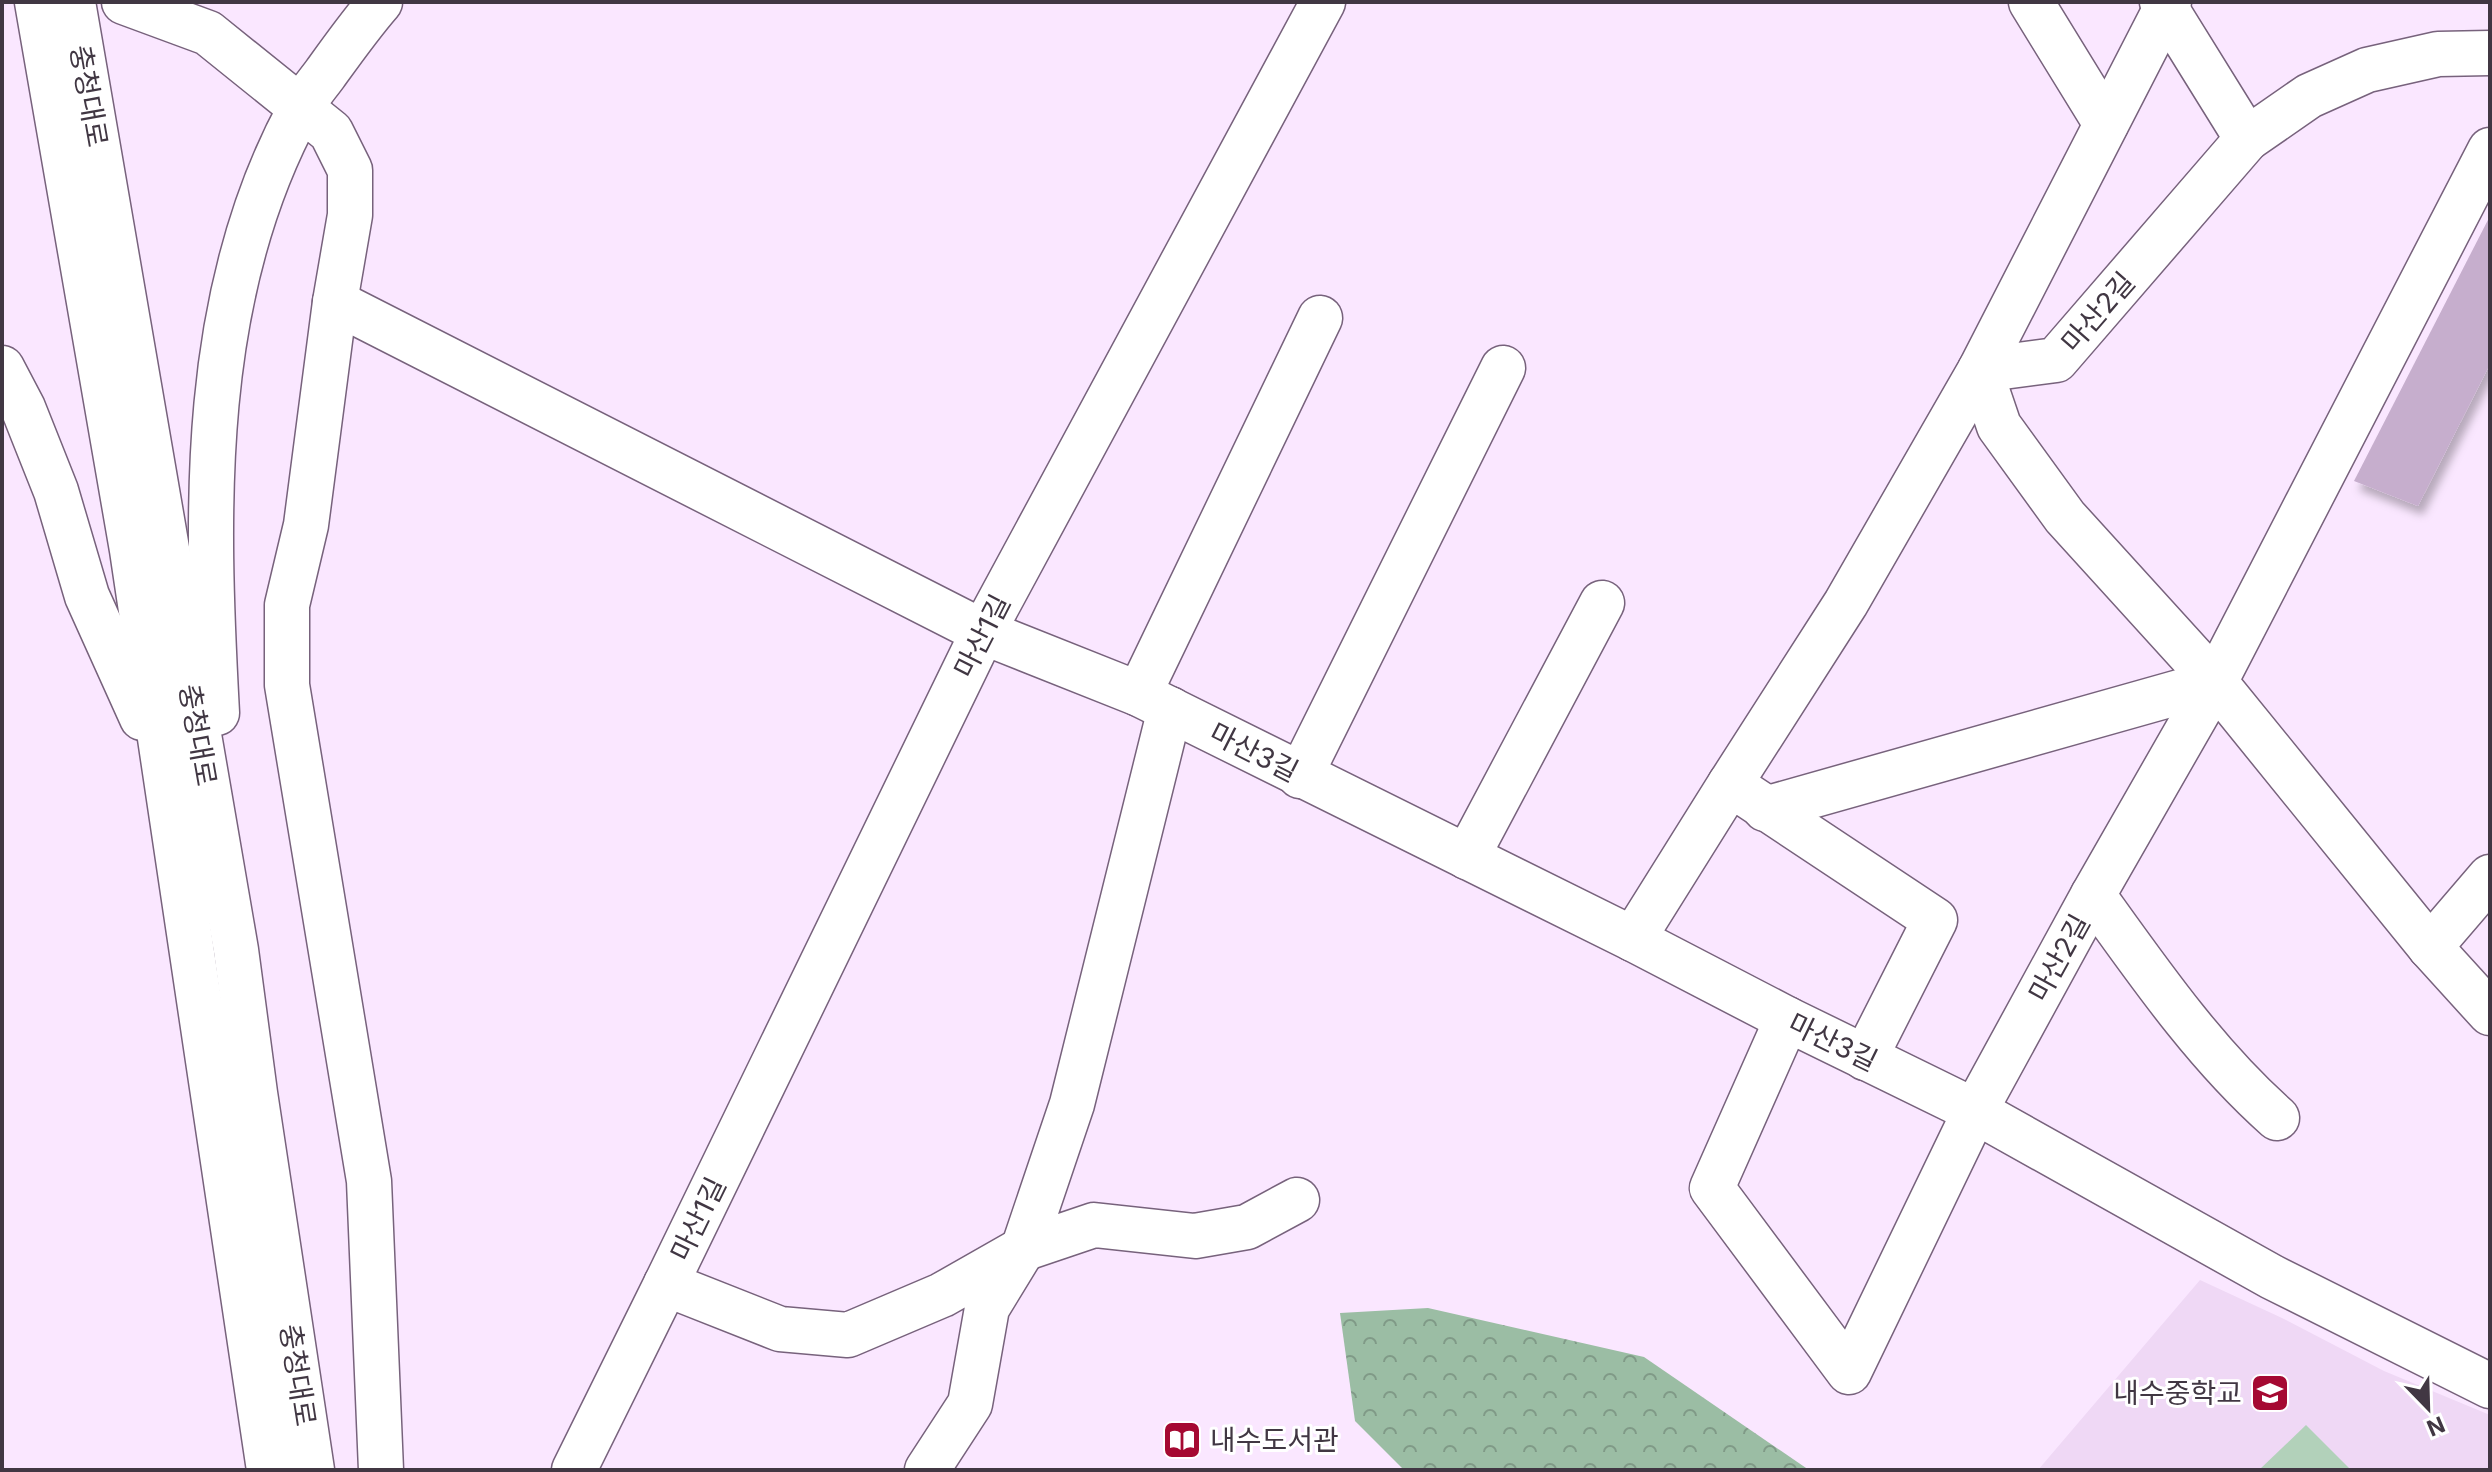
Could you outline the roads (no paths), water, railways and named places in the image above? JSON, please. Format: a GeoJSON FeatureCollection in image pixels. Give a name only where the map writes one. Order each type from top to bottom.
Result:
{"type":"FeatureCollection","features":[{"type":"Feature","properties":{"kind":"street","name":"충청대로"},"geometry":{"type":"LineString","coordinates":[[37,2],[130,534],[269,1470]]}},
{"type":"Feature","properties":{"kind":"street","name":"충청대로"},"geometry":{"type":"LineString","coordinates":[[73,2],[236,950],[312,1470]]}},
{"type":"Feature","properties":{"kind":"street"},"geometry":{"type":"LineString","coordinates":[[124,2],[208,33],[331,132],[350,170],[350,215],[335,302],[306,525],[287,605],[287,685],[369,1181],[381,1470]]}},
{"type":"Feature","properties":{"kind":"street"},"geometry":{"type":"LineString","coordinates":[[236,950],[217,710],[209,511],[213,422],[223,340],[243,256],[265,186],[301,107],[380,2]]}},
{"type":"Feature","properties":{"kind":"street","name":"마산1길"},"geometry":{"type":"LineString","coordinates":[[574,1470],[983,632],[1323,2]]}},
{"type":"Feature","properties":{"kind":"street"},"geometry":{"type":"LineString","coordinates":[[2031,2],[2106,124]]}},
{"type":"Feature","properties":{"kind":"street"},"geometry":{"type":"LineString","coordinates":[[1633,939],[1846,603],[1980,370],[2165,4]]}},
{"type":"Feature","properties":{"kind":"street"},"geometry":{"type":"LineString","coordinates":[[2165,4],[2247,139]]}},
{"type":"Feature","properties":{"kind":"street","name":"마산2길"},"geometry":{"type":"LineString","coordinates":[[1980,370],[2056,360],[2247,139],[2309,96],[2367,70],[2438,54],[2490,53]]}},
{"type":"Feature","properties":{"kind":"street","name":"마산2길"},"geometry":{"type":"LineString","coordinates":[[1787,1019],[1712,1188],[1849,1372],[1975,1111],[2093,895],[2215,682],[2490,150]]}},
{"type":"Feature","properties":{"kind":"street","name":"마산3길"},"geometry":{"type":"LineString","coordinates":[[335,302],[983,632],[1155,701],[1975,1111],[2272,1277],[2490,1386]]}},
{"type":"Feature","properties":{"kind":"street"},"geometry":{"type":"LineString","coordinates":[[1155,701],[1320,318]]}},
{"type":"Feature","properties":{"kind":"street"},"geometry":{"type":"LineString","coordinates":[[2,368],[23,408],[56,491],[87,596],[165,770]]}},
{"type":"Feature","properties":{"kind":"street"},"geometry":{"type":"LineString","coordinates":[[1300,776],[1503,368]]}},
{"type":"Feature","properties":{"kind":"street"},"geometry":{"type":"LineString","coordinates":[[1980,370],[1999,426],[2065,517],[2215,682],[2430,947],[2490,1013]]}},
{"type":"Feature","properties":{"kind":"street"},"geometry":{"type":"LineString","coordinates":[[1467,857],[1602,603]]}},
{"type":"Feature","properties":{"kind":"street"},"geometry":{"type":"LineString","coordinates":[[1765,809],[2215,682]]}},
{"type":"Feature","properties":{"kind":"street","name":"마산3길"},"geometry":{"type":"LineString","coordinates":[[1023,1249],[1072,1104],[1155,701]]}},
{"type":"Feature","properties":{"kind":"street"},"geometry":{"type":"LineString","coordinates":[[1730,784],[1935,920],[1865,1058]]}},
{"type":"Feature","properties":{"kind":"street"},"geometry":{"type":"LineString","coordinates":[[2430,947],[2490,877]]}},
{"type":"Feature","properties":{"kind":"street"},"geometry":{"type":"LineString","coordinates":[[2093,895],[2199,1037],[2249,1093],[2277,1118]]}},
{"type":"Feature","properties":{"kind":"street"},"geometry":{"type":"LineString","coordinates":[[927,1470],[970,1404],[987,1308],[1023,1249],[1094,1225],[1195,1236],[1247,1227],[1297,1200]]}},
{"type":"Feature","properties":{"kind":"street","name":"마산1길"},"geometry":{"type":"LineString","coordinates":[[666,1284],[780,1329],[848,1335],[942,1295],[1023,1249]]}},
{"type":"Feature","properties":{"kind":"place","name":"내수중학교"},"geometry":{"type":"Point","coordinates":[2270,1393]}},
{"type":"Feature","properties":{"kind":"place","name":"내수도서관"},"geometry":{"type":"Point","coordinates":[1182,1440]}}]}
